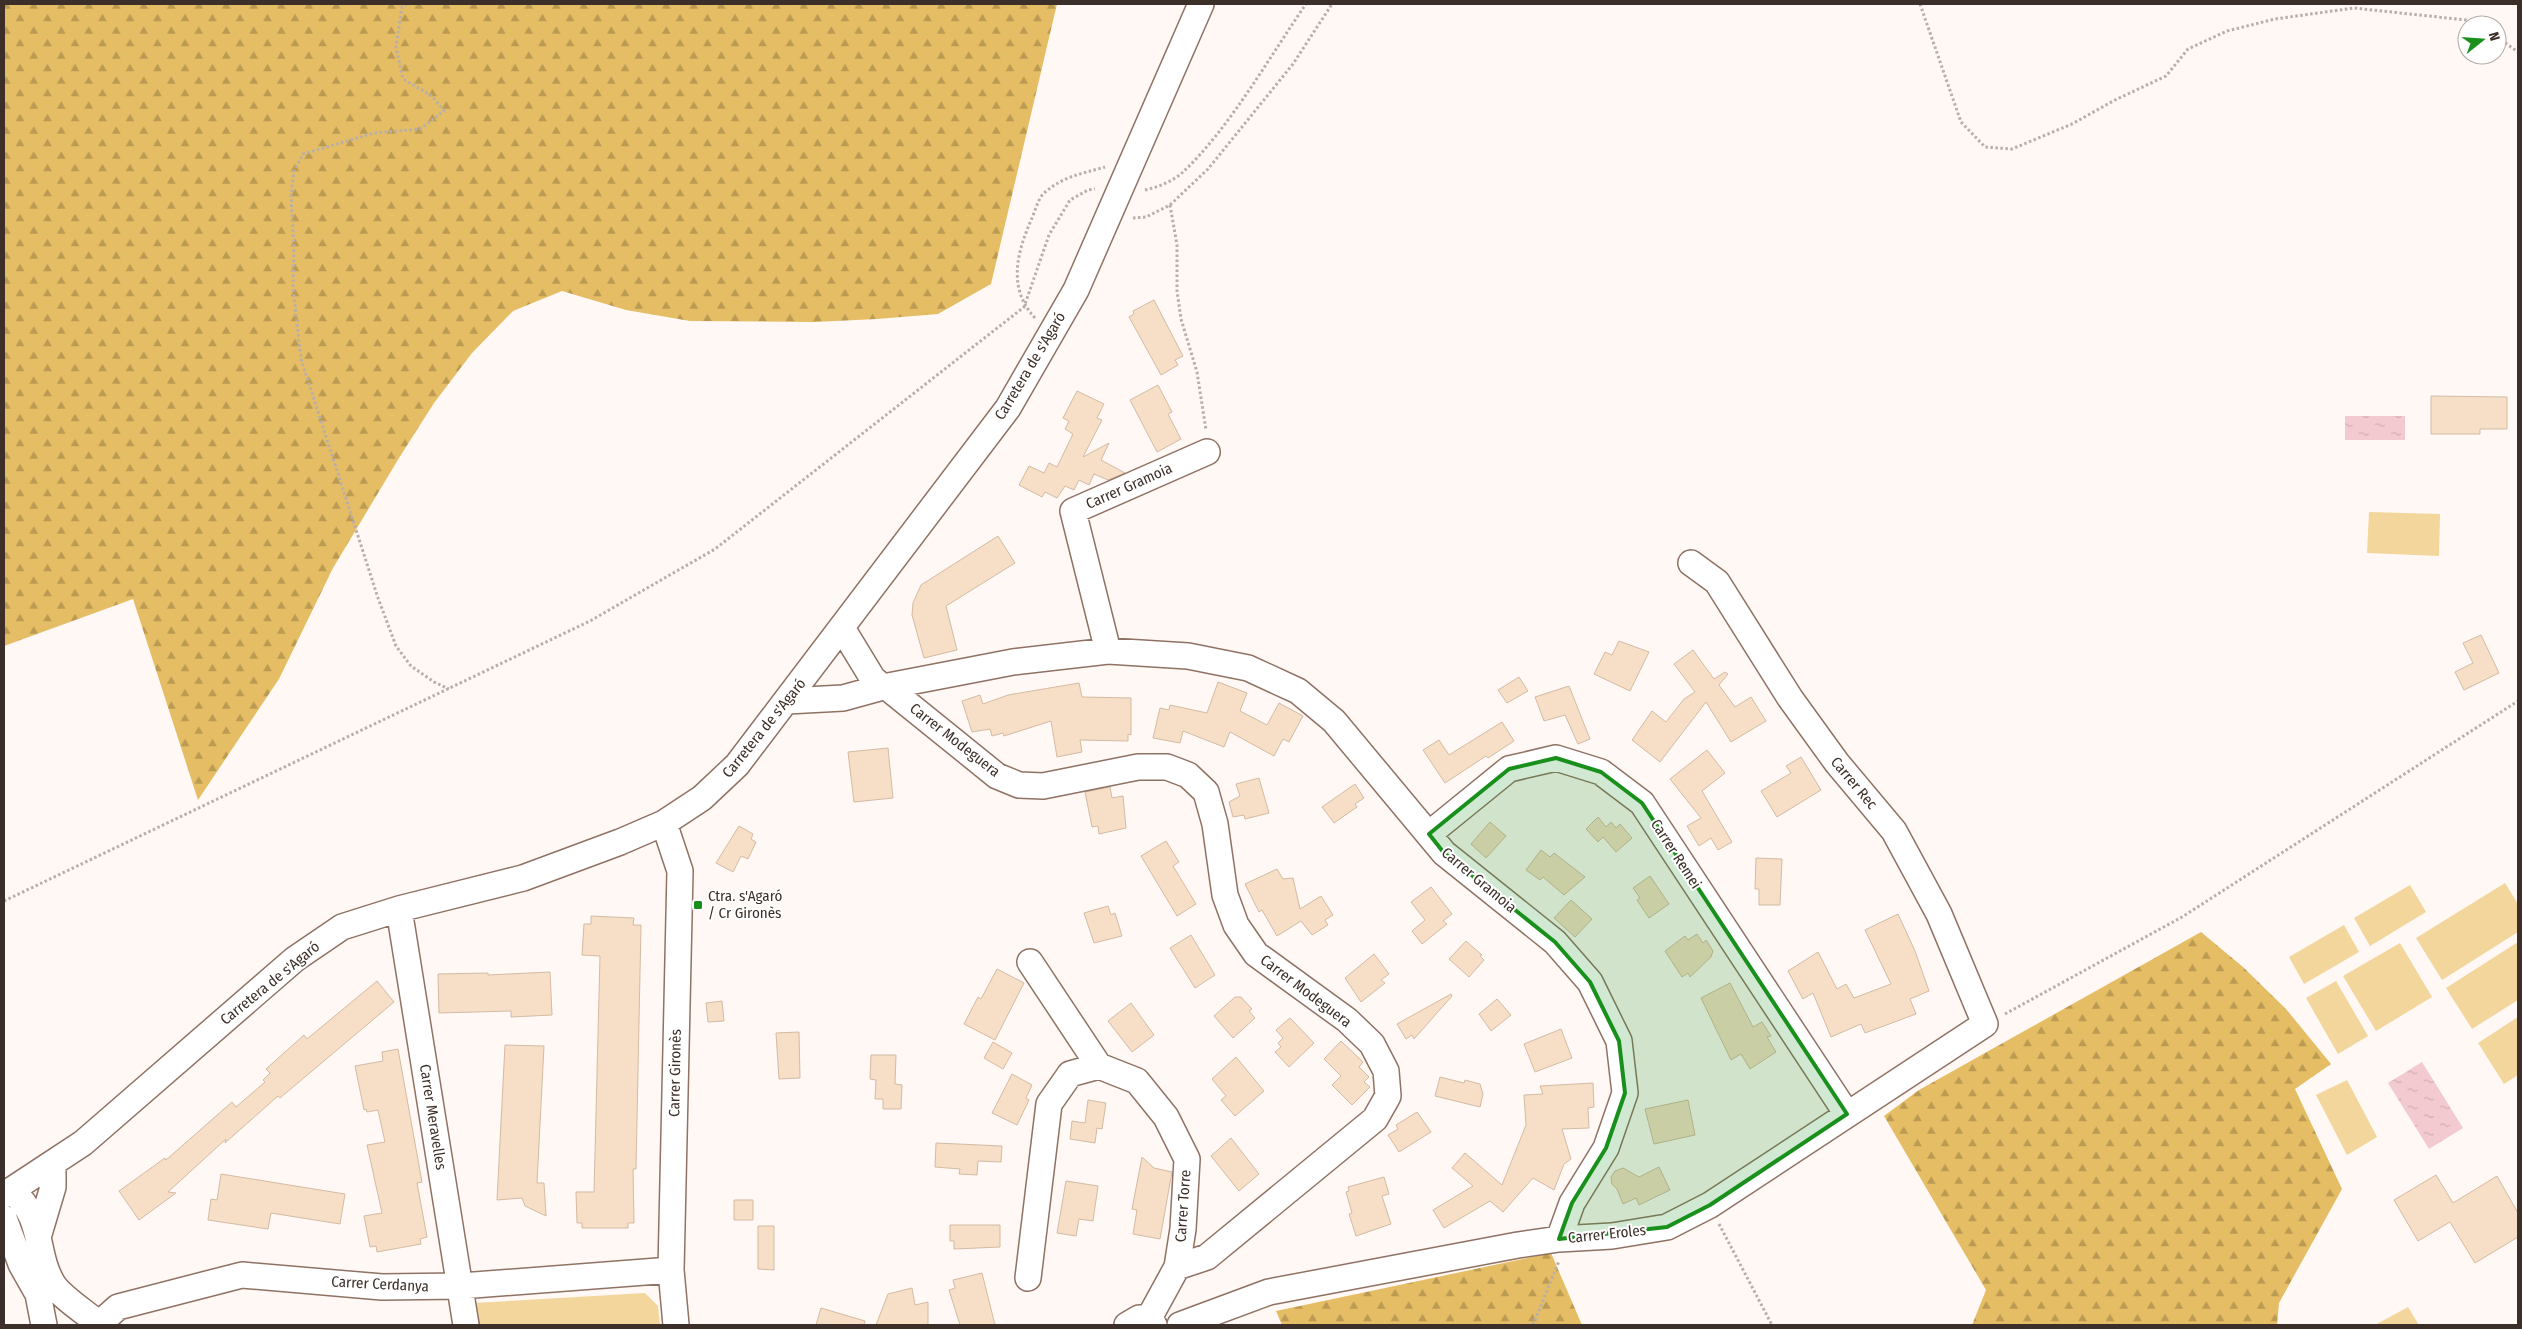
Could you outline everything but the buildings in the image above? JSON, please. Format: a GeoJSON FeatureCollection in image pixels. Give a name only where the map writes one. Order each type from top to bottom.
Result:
{"type":"FeatureCollection","features":[{"type":"Feature","properties":{"kind":"street","name":"Carretera de s'Agaró"},"geometry":{"type":"LineString","coordinates":[[8,1193],[83,1143],[295,959],[342,927],[399,909],[523,878],[620,842],[664,823],[702,798],[737,765],[1008,408],[1076,290],[1201,4]]}},
{"type":"Feature","properties":{"kind":"street","name":"Carrer Gramoia"},"geometry":{"type":"LineString","coordinates":[[1108,651],[1074,511],[1207,452]]}},
{"type":"Feature","properties":{"kind":"street","name":"Carrer Rec"},"geometry":{"type":"LineString","coordinates":[[1692,563],[1717,582],[1790,698],[1836,763],[1894,831],[1939,914],[1985,1024]]}},
{"type":"Feature","properties":{"kind":"street","name":"Carrer Modeguera"},"geometry":{"type":"LineString","coordinates":[[842,628],[873,679],[886,686],[997,776],[1019,785],[1043,786],[1138,767],[1167,767],[1188,775],[1206,792],[1215,824],[1224,895],[1236,925],[1256,954],[1347,1020],[1372,1044],[1386,1070],[1388,1096],[1375,1119],[1207,1257],[1177,1266]]}},
{"type":"Feature","properties":{"kind":"street","name":"Carrer Gramoia"},"geometry":{"type":"LineString","coordinates":[[787,701],[843,698],[886,686],[1013,662],[1108,651],[1188,656],[1248,668],[1298,691],[1334,721],[1444,853],[1555,942],[1590,982],[1618,1041],[1625,1093],[1606,1148],[1572,1203],[1564,1238]]}},
{"type":"Feature","properties":{"kind":"street"},"geometry":{"type":"LineString","coordinates":[[843,698],[820,658],[860,658]]}},
{"type":"Feature","properties":{"kind":"street","name":"Carrer Remei"},"geometry":{"type":"LineString","coordinates":[[1428,834],[1508,769],[1556,758],[1601,772],[1642,803],[1847,1114]]}},
{"type":"Feature","properties":{"kind":"street","name":"Carrer Gironès"},"geometry":{"type":"LineString","coordinates":[[664,823],[680,871],[671,1270],[676,1325]]}},
{"type":"Feature","properties":{"kind":"street","name":"Carrer Meravelles"},"geometry":{"type":"LineString","coordinates":[[399,909],[466,1325]]}},
{"type":"Feature","properties":{"kind":"street"},"geometry":{"type":"LineString","coordinates":[[1028,1278],[1049,1104],[1070,1074],[1099,1066],[1030,962]]}},
{"type":"Feature","properties":{"kind":"street","name":"Carrer Eroles"},"geometry":{"type":"LineString","coordinates":[[1180,1325],[1269,1292],[1564,1238],[1612,1236],[1667,1227],[1710,1206],[1985,1024]]}},
{"type":"Feature","properties":{"kind":"street","name":"Carrer Torre"},"geometry":{"type":"LineString","coordinates":[[1099,1066],[1137,1082],[1166,1117],[1187,1160],[1183,1229],[1177,1266],[1143,1323]]}},
{"type":"Feature","properties":{"kind":"street"},"geometry":{"type":"LineString","coordinates":[[39,1234],[53,1187],[53,1163]]}},
{"type":"Feature","properties":{"kind":"street"},"geometry":{"type":"LineString","coordinates":[[8,1193],[23,1200],[39,1234],[42,1258],[54,1286],[100,1325]]}},
{"type":"Feature","properties":{"kind":"street"},"geometry":{"type":"LineString","coordinates":[[4,1218],[12,1258],[38,1294],[44,1325]]}},
{"type":"Feature","properties":{"kind":"street","name":"Carrer Cerdanya"},"geometry":{"type":"LineString","coordinates":[[100,1325],[118,1307],[242,1275],[382,1287],[461,1286],[671,1270]]}},
{"type":"Feature","properties":{"kind":"path"},"geometry":{"type":"LineString","coordinates":[[407,4],[402,7],[396,47],[402,79],[432,96],[444,111],[420,130],[374,133],[303,154],[294,171],[291,196],[294,247],[293,288],[301,359],[378,598],[396,646],[411,666],[448,689]]}},
{"type":"Feature","properties":{"kind":"path"},"geometry":{"type":"LineString","coordinates":[[1145,190],[1159,187],[1182,172],[1219,131],[1306,4]]}},
{"type":"Feature","properties":{"kind":"path"},"geometry":{"type":"LineString","coordinates":[[1107,218],[1146,217],[1170,205],[1214,161],[1292,64],[1332,4]]}},
{"type":"Feature","properties":{"kind":"path"},"geometry":{"type":"LineString","coordinates":[[1920,4],[1962,122],[1985,147],[2012,149],[2072,124],[2115,100],[2166,76],[2188,49],[2227,31],[2275,19],[2354,8],[2385,13],[2410,13],[2457,19]]}},
{"type":"Feature","properties":{"kind":"path"},"geometry":{"type":"LineString","coordinates":[[2507,44],[2518,52]]}},
{"type":"Feature","properties":{"kind":"path"},"geometry":{"type":"LineString","coordinates":[[1050,334],[1024,307],[1016,263],[1025,233],[1041,196],[1065,177],[1133,160]]}},
{"type":"Feature","properties":{"kind":"path"},"geometry":{"type":"LineString","coordinates":[[4,901],[590,621],[715,549],[1024,307],[1049,235],[1070,200],[1088,190],[1097,189]]}},
{"type":"Feature","properties":{"kind":"path"},"geometry":{"type":"LineString","coordinates":[[1170,205],[1177,245],[1177,291],[1181,319],[1197,372],[1206,416],[1207,452]]}},
{"type":"Feature","properties":{"kind":"path"},"geometry":{"type":"LineString","coordinates":[[1985,1024],[2182,917],[2518,701]]}},
{"type":"Feature","properties":{"kind":"path"},"geometry":{"type":"LineString","coordinates":[[1710,1206],[1772,1325]]}},
{"type":"Feature","properties":{"kind":"path"},"geometry":{"type":"LineString","coordinates":[[1533,1325],[1564,1238]]}},
{"type":"Feature","properties":{"kind":"highlighted area"},"geometry":{"type":"Polygon","coordinates":[[[1556,758],[1601,772],[1642,803],[1847,1114],[1710,1205],[1667,1227],[1559,1239],[1572,1203],[1606,1148],[1625,1093],[1619,1041],[1590,982],[1555,942],[1444,853],[1429,834],[1509,769],[1556,758]]]}},
{"type":"Feature","properties":{"kind":"shaded area"},"geometry":{"type":"Polygon","coordinates":[[[2369,512],[2440,514],[2439,556],[2367,553],[2369,512]]]}},
{"type":"Feature","properties":{"kind":"shaded area"},"geometry":{"type":"Polygon","coordinates":[[[2505,883],[2518,904],[2518,932],[2442,980],[2416,938],[2505,883]]]}},
{"type":"Feature","properties":{"kind":"shaded area"},"geometry":{"type":"Polygon","coordinates":[[[2410,885],[2426,912],[2370,946],[2354,918],[2410,885]]]}},
{"type":"Feature","properties":{"kind":"shaded area"},"geometry":{"type":"Polygon","coordinates":[[[2344,925],[2359,952],[2304,984],[2289,957],[2344,925]]]}},
{"type":"Feature","properties":{"kind":"shaded area"},"geometry":{"type":"Polygon","coordinates":[[[2518,942],[2518,1000],[2472,1029],[2446,988],[2518,942]]]}},
{"type":"Feature","properties":{"kind":"shaded area"},"geometry":{"type":"Polygon","coordinates":[[[2400,943],[2432,997],[2376,1031],[2343,976],[2400,943]]]}},
{"type":"Feature","properties":{"kind":"shaded area"},"geometry":{"type":"Polygon","coordinates":[[[2336,981],[2368,1036],[2338,1054],[2306,998],[2336,981]]]}},
{"type":"Feature","properties":{"kind":"shaded area"},"geometry":{"type":"Polygon","coordinates":[[[2518,1017],[2518,1075],[2504,1084],[2478,1043],[2518,1017]]]}},
{"type":"Feature","properties":{"kind":"shaded area"},"geometry":{"type":"Polygon","coordinates":[[[2347,1080],[2377,1137],[2347,1155],[2316,1095],[2347,1080]]]}},
{"type":"Feature","properties":{"kind":"shaded area"},"geometry":{"type":"Polygon","coordinates":[[[645,1293],[658,1306],[660,1325],[478,1325],[474,1303],[645,1293]]]}},
{"type":"Feature","properties":{"kind":"shaded area"},"geometry":{"type":"Polygon","coordinates":[[[2408,1307],[2419,1325],[2375,1325],[2408,1307]]]}},
{"type":"Feature","properties":{"kind":"green space"},"geometry":{"type":"Polygon","coordinates":[[[4,4],[1057,4],[991,284],[938,314],[877,319],[814,322],[690,321],[626,310],[562,291],[513,311],[472,353],[434,403],[333,568],[279,679],[198,800],[133,599],[4,646],[4,4]]]}},
{"type":"Feature","properties":{"kind":"green space"},"geometry":{"type":"Polygon","coordinates":[[[2201,932],[2243,967],[2286,1009],[2331,1064],[2295,1089],[2342,1189],[2279,1303],[2277,1325],[1972,1325],[1986,1290],[1884,1116],[1919,1090],[2201,932]]]}},
{"type":"Feature","properties":{"kind":"green space"},"geometry":{"type":"Polygon","coordinates":[[[1551,1253],[1582,1325],[1282,1325],[1276,1311],[1551,1253]]]}},
{"type":"Feature","properties":{"kind":"water"},"geometry":{"type":"Polygon","coordinates":[[[2345,416],[2405,416],[2405,440],[2345,440],[2345,416]]]}},
{"type":"Feature","properties":{"kind":"water"},"geometry":{"type":"Polygon","coordinates":[[[2422,1062],[2463,1128],[2429,1149],[2388,1083],[2422,1062]]]}},
{"type":"Feature","properties":{"kind":"place","name":"Ctra. s'Agaró / Cr Gironès"},"geometry":{"type":"Point","coordinates":[698,905]}}]}
